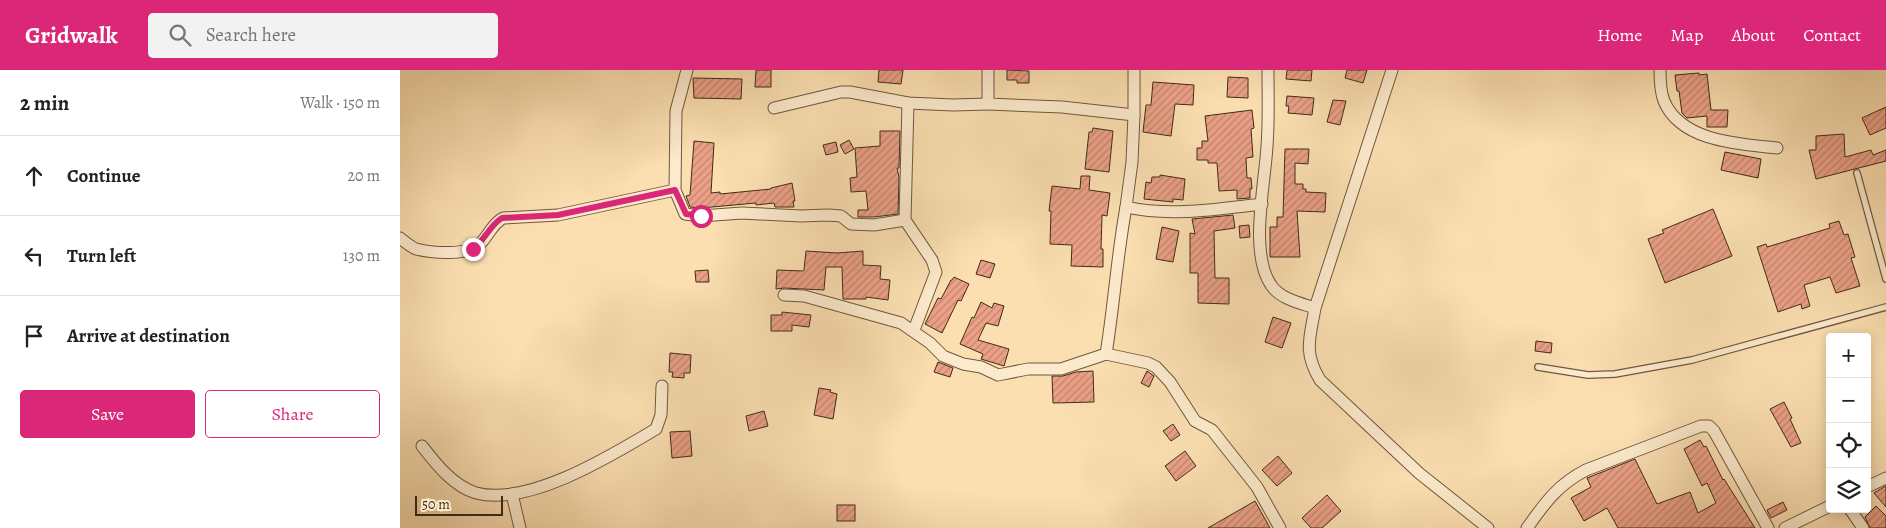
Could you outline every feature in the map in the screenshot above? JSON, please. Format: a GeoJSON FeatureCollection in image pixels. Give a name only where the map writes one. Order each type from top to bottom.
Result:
{"type":"FeatureCollection","features":[{"type":"Feature","properties":{"kind":"street"},"geometry":{"type":"LineString","coordinates":[[687,70],[676,111],[675,190],[686,214],[701,216],[742,213],[801,216],[828,215],[841,216],[851,224],[874,225],[905,220]]}},
{"type":"Feature","properties":{"kind":"street"},"geometry":{"type":"LineString","coordinates":[[988,70],[988,104]]}},
{"type":"Feature","properties":{"kind":"street"},"geometry":{"type":"LineString","coordinates":[[1106,354],[1132,162],[1134,70]]}},
{"type":"Feature","properties":{"kind":"street"},"geometry":{"type":"LineString","coordinates":[[1268,70],[1267,147],[1259,242],[1261,260],[1265,274],[1272,287],[1286,298],[1315,308]]}},
{"type":"Feature","properties":{"kind":"street"},"geometry":{"type":"LineString","coordinates":[[1392,70],[1315,308],[1308,346],[1312,365],[1320,380],[1419,473],[1488,528]]}},
{"type":"Feature","properties":{"kind":"street"},"geometry":{"type":"LineString","coordinates":[[1660,70],[1664,101],[1676,118],[1684,125],[1710,138],[1777,148]]}},
{"type":"Feature","properties":{"kind":"street"},"geometry":{"type":"LineString","coordinates":[[774,108],[841,92],[850,92],[908,103],[1062,107],[1134,115]]}},
{"type":"Feature","properties":{"kind":"street"},"geometry":{"type":"LineString","coordinates":[[908,103],[905,220],[932,260],[936,272],[914,330]]}},
{"type":"Feature","properties":{"kind":"street"},"geometry":{"type":"LineString","coordinates":[[400,238],[414,248],[434,252],[460,252],[473,249],[481,243],[495,222],[502,218],[558,215],[675,190]]}},
{"type":"Feature","properties":{"kind":"street"},"geometry":{"type":"LineString","coordinates":[[1126,207],[1146,212],[1201,211],[1262,204]]}},
{"type":"Feature","properties":{"kind":"street"},"geometry":{"type":"LineString","coordinates":[[784,295],[804,296],[901,323],[914,330],[943,356],[998,375],[1028,369],[1060,369],[1106,354],[1156,367],[1170,382],[1195,421],[1212,430],[1257,487],[1280,528]]}},
{"type":"Feature","properties":{"kind":"street"},"geometry":{"type":"LineString","coordinates":[[422,446],[446,475],[474,492],[490,495],[512,494],[558,482],[656,429],[662,415],[662,386]]}},
{"type":"Feature","properties":{"kind":"street"},"geometry":{"type":"LineString","coordinates":[[1527,528],[1550,497],[1569,479],[1586,470],[1702,426],[1709,426],[1768,528]]}},
{"type":"Feature","properties":{"kind":"street"},"geometry":{"type":"LineString","coordinates":[[1871,485],[1886,478]]}},
{"type":"Feature","properties":{"kind":"street"},"geometry":{"type":"LineString","coordinates":[[512,494],[520,528]]}},
{"type":"Feature","properties":{"kind":"street"},"geometry":{"type":"LineString","coordinates":[[1785,528],[1826,508]]}},
{"type":"Feature","properties":{"kind":"street"},"geometry":{"type":"LineString","coordinates":[[1853,513],[1863,528]]}},
{"type":"Feature","properties":{"kind":"lane"},"geometry":{"type":"LineString","coordinates":[[1857,174],[1886,279]]}},
{"type":"Feature","properties":{"kind":"lane"},"geometry":{"type":"LineString","coordinates":[[1538,367],[1588,375],[1614,374],[1692,360],[1886,307]]}},
{"type":"Feature","properties":{"kind":"building"},"geometry":{"type":"Polygon","coordinates":[[[756,70],[771,70],[771,87],[755,87],[756,70]]]}},
{"type":"Feature","properties":{"kind":"building"},"geometry":{"type":"Polygon","coordinates":[[[879,70],[903,70],[901,84],[878,82],[879,70]]]}},
{"type":"Feature","properties":{"kind":"building"},"geometry":{"type":"Polygon","coordinates":[[[1007,70],[1029,71],[1029,83],[1017,83],[1017,80],[1007,80],[1007,70]]]}},
{"type":"Feature","properties":{"kind":"building"},"geometry":{"type":"Polygon","coordinates":[[[1287,70],[1312,70],[1311,81],[1286,79],[1287,70]]]}},
{"type":"Feature","properties":{"kind":"building"},"geometry":{"type":"Polygon","coordinates":[[[1347,70],[1367,70],[1363,83],[1345,78],[1347,70]]]}},
{"type":"Feature","properties":{"kind":"building"},"geometry":{"type":"Polygon","coordinates":[[[1699,73],[1699,75],[1707,74],[1711,110],[1728,110],[1727,127],[1707,127],[1707,116],[1687,118],[1682,113],[1675,75],[1699,73]]]}},
{"type":"Feature","properties":{"kind":"building"},"geometry":{"type":"Polygon","coordinates":[[[1228,77],[1248,78],[1248,98],[1227,97],[1228,77]]]}},
{"type":"Feature","properties":{"kind":"building"},"geometry":{"type":"Polygon","coordinates":[[[693,78],[742,79],[741,99],[694,98],[693,78]]]}},
{"type":"Feature","properties":{"kind":"building"},"geometry":{"type":"Polygon","coordinates":[[[1153,82],[1194,85],[1193,105],[1175,104],[1171,136],[1143,132],[1146,105],[1151,105],[1153,82]]]}},
{"type":"Feature","properties":{"kind":"building"},"geometry":{"type":"Polygon","coordinates":[[[1287,96],[1314,98],[1312,115],[1288,113],[1289,106],[1286,106],[1287,96]]]}},
{"type":"Feature","properties":{"kind":"building"},"geometry":{"type":"Polygon","coordinates":[[[1333,100],[1346,101],[1340,125],[1327,122],[1333,100]]]}},
{"type":"Feature","properties":{"kind":"building"},"geometry":{"type":"Polygon","coordinates":[[[1886,107],[1886,128],[1870,135],[1862,118],[1886,107]]]}},
{"type":"Feature","properties":{"kind":"building"},"geometry":{"type":"Polygon","coordinates":[[[1252,110],[1254,128],[1251,129],[1253,157],[1246,158],[1247,178],[1251,178],[1252,189],[1250,189],[1250,198],[1237,199],[1237,190],[1219,191],[1217,163],[1208,163],[1208,160],[1197,160],[1197,148],[1202,148],[1202,141],[1208,141],[1205,116],[1252,110]]]}},
{"type":"Feature","properties":{"kind":"building"},"geometry":{"type":"Polygon","coordinates":[[[1093,128],[1113,131],[1109,172],[1085,169],[1089,132],[1092,132],[1093,128]]]}},
{"type":"Feature","properties":{"kind":"building"},"geometry":{"type":"Polygon","coordinates":[[[880,131],[900,131],[899,168],[897,168],[899,177],[898,214],[858,217],[858,210],[868,210],[866,191],[851,192],[850,178],[857,177],[855,148],[880,146],[880,131]]]}},
{"type":"Feature","properties":{"kind":"building"},"geometry":{"type":"Polygon","coordinates":[[[1844,134],[1845,157],[1871,150],[1873,155],[1886,150],[1886,161],[1816,179],[1809,150],[1816,150],[1816,136],[1844,134]]]}},
{"type":"Feature","properties":{"kind":"building"},"geometry":{"type":"Polygon","coordinates":[[[849,140],[854,149],[845,154],[840,145],[849,140]]]}},
{"type":"Feature","properties":{"kind":"building"},"geometry":{"type":"Polygon","coordinates":[[[694,141],[714,143],[711,193],[720,192],[720,194],[771,189],[792,183],[794,207],[775,207],[774,203],[756,205],[756,203],[701,208],[690,207],[686,196],[690,195],[694,141]]]}},
{"type":"Feature","properties":{"kind":"building"},"geometry":{"type":"Polygon","coordinates":[[[836,142],[838,152],[826,155],[823,145],[836,142]]]}},
{"type":"Feature","properties":{"kind":"building"},"geometry":{"type":"Polygon","coordinates":[[[1285,149],[1309,149],[1308,164],[1295,163],[1295,184],[1303,184],[1303,189],[1306,189],[1306,192],[1326,193],[1325,212],[1297,211],[1300,257],[1270,257],[1270,227],[1277,227],[1277,217],[1283,217],[1285,149]]]}},
{"type":"Feature","properties":{"kind":"building"},"geometry":{"type":"Polygon","coordinates":[[[1725,152],[1761,159],[1758,178],[1721,170],[1725,152]]]}},
{"type":"Feature","properties":{"kind":"building"},"geometry":{"type":"Polygon","coordinates":[[[1160,175],[1185,179],[1183,200],[1173,199],[1173,202],[1144,199],[1146,182],[1151,183],[1152,177],[1160,177],[1160,175]]]}},
{"type":"Feature","properties":{"kind":"building"},"geometry":{"type":"Polygon","coordinates":[[[1081,176],[1090,176],[1089,190],[1110,193],[1107,216],[1102,215],[1101,249],[1103,249],[1103,267],[1071,266],[1072,245],[1050,244],[1051,211],[1049,211],[1052,186],[1080,189],[1081,176]]]}},
{"type":"Feature","properties":{"kind":"building"},"geometry":{"type":"Polygon","coordinates":[[[1713,209],[1732,256],[1665,283],[1648,239],[1664,233],[1662,230],[1713,209]]]}},
{"type":"Feature","properties":{"kind":"building"},"geometry":{"type":"Polygon","coordinates":[[[1233,215],[1235,228],[1214,231],[1215,278],[1229,278],[1229,304],[1198,303],[1198,273],[1190,273],[1190,233],[1195,234],[1192,219],[1233,215]]]}},
{"type":"Feature","properties":{"kind":"building"},"geometry":{"type":"Polygon","coordinates":[[[1839,221],[1844,235],[1848,234],[1855,257],[1851,258],[1860,286],[1836,293],[1830,277],[1804,285],[1810,306],[1802,309],[1801,304],[1778,312],[1757,247],[1766,244],[1767,247],[1830,228],[1829,224],[1839,221]]]}},
{"type":"Feature","properties":{"kind":"building"},"geometry":{"type":"Polygon","coordinates":[[[1249,225],[1250,237],[1240,238],[1239,226],[1249,225]]]}},
{"type":"Feature","properties":{"kind":"building"},"geometry":{"type":"Polygon","coordinates":[[[1162,227],[1179,231],[1173,262],[1156,259],[1162,227]]]}},
{"type":"Feature","properties":{"kind":"building"},"geometry":{"type":"Polygon","coordinates":[[[806,251],[837,253],[863,251],[863,265],[881,266],[880,279],[890,280],[888,300],[866,297],[866,299],[843,299],[842,267],[826,267],[824,290],[776,289],[777,270],[803,271],[806,251]]]}},
{"type":"Feature","properties":{"kind":"building"},"geometry":{"type":"Polygon","coordinates":[[[981,260],[995,264],[990,278],[976,274],[981,260]]]}},
{"type":"Feature","properties":{"kind":"building"},"geometry":{"type":"Polygon","coordinates":[[[708,270],[709,282],[696,282],[695,271],[708,270]]]}},
{"type":"Feature","properties":{"kind":"building"},"geometry":{"type":"Polygon","coordinates":[[[954,277],[969,284],[961,301],[958,300],[942,333],[925,324],[938,298],[941,299],[954,277]]]}},
{"type":"Feature","properties":{"kind":"building"},"geometry":{"type":"Polygon","coordinates":[[[981,302],[992,308],[994,303],[1004,306],[998,326],[986,323],[978,340],[1009,349],[1004,366],[981,359],[983,354],[960,344],[981,302]]]}},
{"type":"Feature","properties":{"kind":"building"},"geometry":{"type":"Polygon","coordinates":[[[782,312],[811,315],[809,327],[792,325],[792,331],[771,331],[771,315],[782,315],[782,312]]]}},
{"type":"Feature","properties":{"kind":"building"},"geometry":{"type":"Polygon","coordinates":[[[1273,317],[1291,323],[1282,348],[1265,342],[1273,317]]]}},
{"type":"Feature","properties":{"kind":"building"},"geometry":{"type":"Polygon","coordinates":[[[1536,341],[1552,343],[1551,353],[1535,351],[1536,341]]]}},
{"type":"Feature","properties":{"kind":"building"},"geometry":{"type":"Polygon","coordinates":[[[670,353],[691,355],[690,373],[684,373],[684,378],[672,377],[673,372],[669,372],[670,353]]]}},
{"type":"Feature","properties":{"kind":"building"},"geometry":{"type":"Polygon","coordinates":[[[938,362],[953,368],[950,377],[934,372],[938,362]]]}},
{"type":"Feature","properties":{"kind":"building"},"geometry":{"type":"Polygon","coordinates":[[[1093,371],[1094,402],[1053,403],[1052,376],[1093,371]]]}},
{"type":"Feature","properties":{"kind":"building"},"geometry":{"type":"Polygon","coordinates":[[[1147,371],[1154,376],[1149,387],[1141,383],[1147,371]]]}},
{"type":"Feature","properties":{"kind":"building"},"geometry":{"type":"Polygon","coordinates":[[[819,388],[831,390],[830,392],[837,394],[833,419],[814,415],[819,388]]]}},
{"type":"Feature","properties":{"kind":"building"},"geometry":{"type":"Polygon","coordinates":[[[1784,402],[1801,443],[1791,447],[1770,409],[1784,402]]]}},
{"type":"Feature","properties":{"kind":"building"},"geometry":{"type":"Polygon","coordinates":[[[764,411],[768,426],[749,431],[746,416],[764,411]]]}},
{"type":"Feature","properties":{"kind":"building"},"geometry":{"type":"Polygon","coordinates":[[[1173,424],[1180,435],[1171,441],[1163,431],[1173,424]]]}},
{"type":"Feature","properties":{"kind":"building"},"geometry":{"type":"Polygon","coordinates":[[[690,431],[692,456],[672,458],[670,432],[690,431]]]}},
{"type":"Feature","properties":{"kind":"building"},"geometry":{"type":"Polygon","coordinates":[[[1700,440],[1704,447],[1706,446],[1723,480],[1755,528],[1618,528],[1607,508],[1584,521],[1571,498],[1591,487],[1587,478],[1635,459],[1657,504],[1690,492],[1698,513],[1716,503],[1707,483],[1702,486],[1684,449],[1700,440]]]}},
{"type":"Feature","properties":{"kind":"building"},"geometry":{"type":"Polygon","coordinates":[[[1185,451],[1196,466],[1176,481],[1165,466],[1185,451]]]}},
{"type":"Feature","properties":{"kind":"building"},"geometry":{"type":"Polygon","coordinates":[[[1278,456],[1292,473],[1277,486],[1262,470],[1278,456]]]}},
{"type":"Feature","properties":{"kind":"building"},"geometry":{"type":"Polygon","coordinates":[[[1886,486],[1886,507],[1874,493],[1886,486]]]}},
{"type":"Feature","properties":{"kind":"building"},"geometry":{"type":"Polygon","coordinates":[[[1327,495],[1341,511],[1322,528],[1311,528],[1302,518],[1327,495]]]}},
{"type":"Feature","properties":{"kind":"building"},"geometry":{"type":"Polygon","coordinates":[[[1255,501],[1270,528],[1208,528],[1255,501]]]}},
{"type":"Feature","properties":{"kind":"building"},"geometry":{"type":"Polygon","coordinates":[[[1783,502],[1787,510],[1771,518],[1767,510],[1783,502]]]}},
{"type":"Feature","properties":{"kind":"building"},"geometry":{"type":"Polygon","coordinates":[[[837,505],[855,505],[855,521],[837,521],[837,505]]]}},
{"type":"Feature","properties":{"kind":"building"},"geometry":{"type":"Polygon","coordinates":[[[1876,506],[1886,516],[1886,528],[1870,528],[1865,517],[1876,506]]]}},
{"type":"Feature","properties":{"kind":"route"},"geometry":{"type":"LineString","coordinates":[[473,249],[481,243],[495,222],[502,218],[511,216],[558,215],[675,190],[686,214],[701,216]]}}]}
